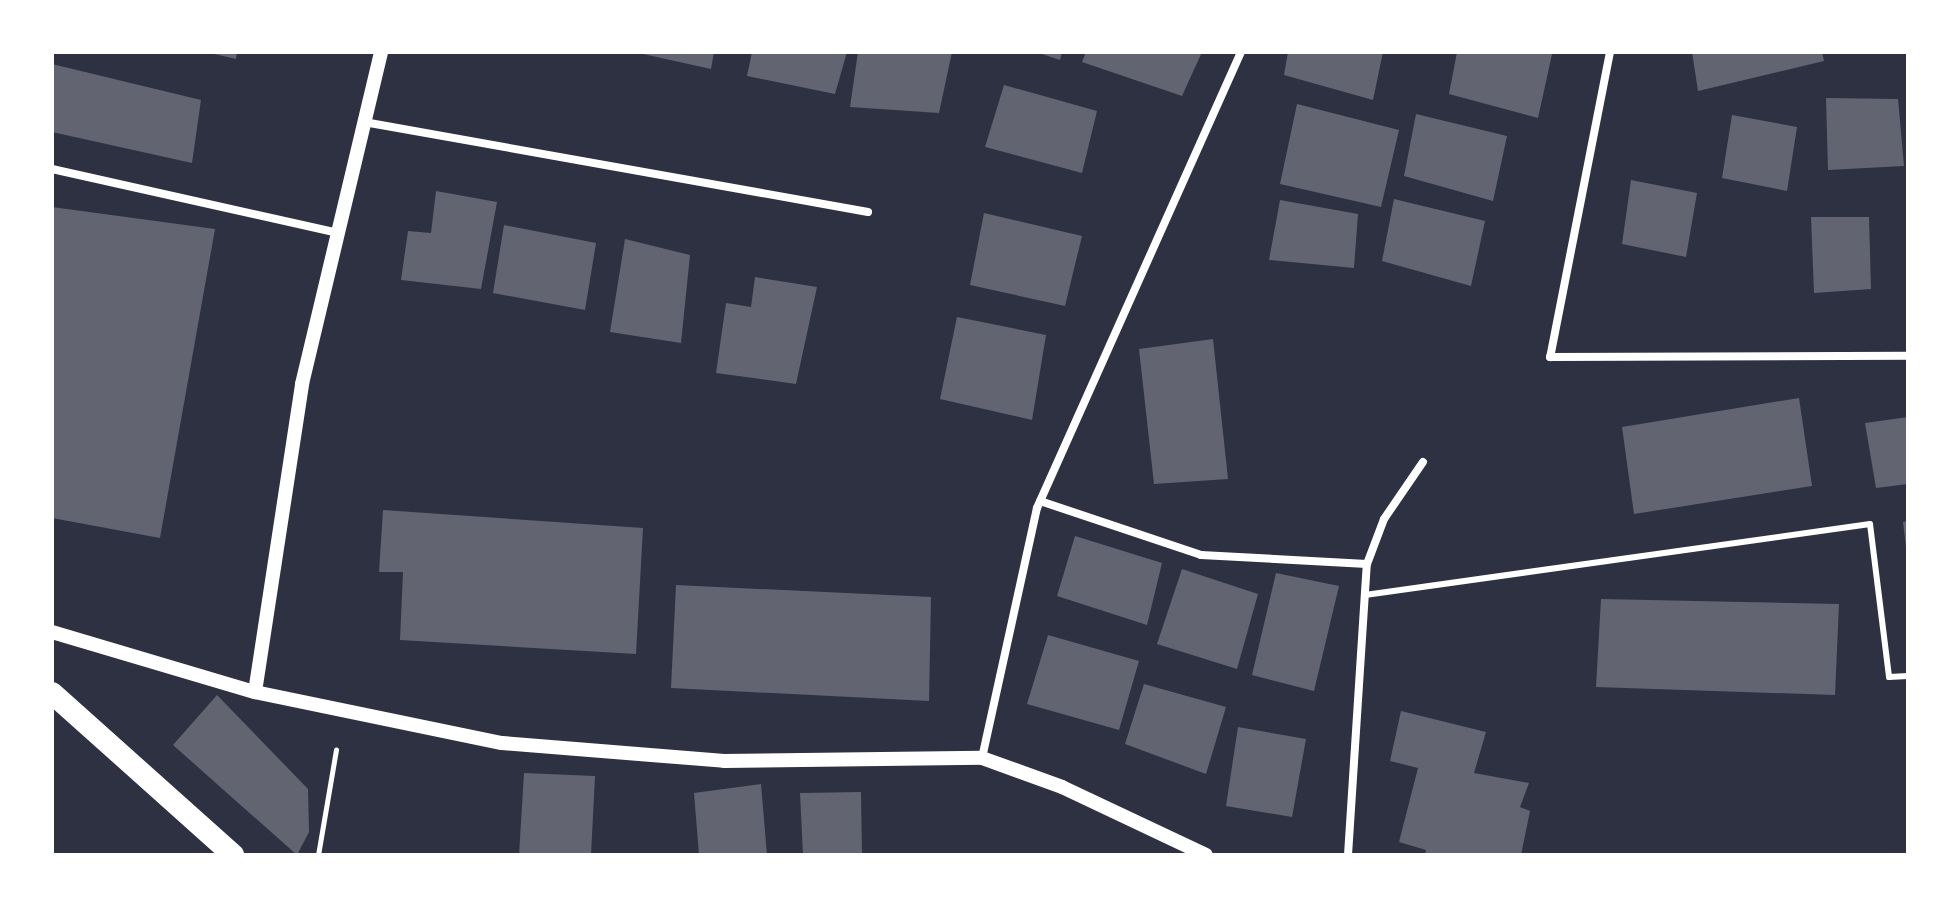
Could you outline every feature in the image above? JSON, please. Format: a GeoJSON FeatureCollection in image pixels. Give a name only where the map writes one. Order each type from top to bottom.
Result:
{"type":"FeatureCollection","features":[{"type":"Feature","properties":{"kind":"highway"},"geometry":{"type":"LineString","coordinates":[[52,693],[221,850]]}},
{"type":"Feature","properties":{"kind":"street"},"geometry":{"type":"LineString","coordinates":[[255,692],[302,384],[335,232],[381,52]]}},
{"type":"Feature","properties":{"kind":"street"},"geometry":{"type":"LineString","coordinates":[[982,758],[1040,501],[1241,52]]}},
{"type":"Feature","properties":{"kind":"street"},"geometry":{"type":"LineString","coordinates":[[1610,52],[1550,357],[1908,356]]}},
{"type":"Feature","properties":{"kind":"street"},"geometry":{"type":"LineString","coordinates":[[363,122],[868,212]]}},
{"type":"Feature","properties":{"kind":"street"},"geometry":{"type":"LineString","coordinates":[[52,169],[335,232]]}},
{"type":"Feature","properties":{"kind":"street"},"geometry":{"type":"LineString","coordinates":[[1348,855],[1367,564],[1384,519],[1423,462]]}},
{"type":"Feature","properties":{"kind":"street"},"geometry":{"type":"LineString","coordinates":[[1040,501],[1201,555],[1367,564]]}},
{"type":"Feature","properties":{"kind":"street"},"geometry":{"type":"LineString","coordinates":[[52,632],[255,692],[502,743],[724,761],[982,758],[1062,787],[1206,855]]}},
{"type":"Feature","properties":{"kind":"lane"},"geometry":{"type":"LineString","coordinates":[[1365,595],[1870,524],[1889,677],[1908,676]]}},
{"type":"Feature","properties":{"kind":"path"},"geometry":{"type":"LineString","coordinates":[[318,855],[333,766]]}},
{"type":"Feature","properties":{"kind":"building"},"geometry":{"type":"Polygon","coordinates":[[[210,52],[237,52],[236,59],[210,52]]]}},
{"type":"Feature","properties":{"kind":"building"},"geometry":{"type":"Polygon","coordinates":[[[634,52],[714,52],[711,69],[634,52]]]}},
{"type":"Feature","properties":{"kind":"building"},"geometry":{"type":"Polygon","coordinates":[[[752,52],[847,52],[835,94],[747,76],[752,52]]]}},
{"type":"Feature","properties":{"kind":"building"},"geometry":{"type":"Polygon","coordinates":[[[858,52],[952,52],[939,113],[850,107],[858,52]]]}},
{"type":"Feature","properties":{"kind":"building"},"geometry":{"type":"Polygon","coordinates":[[[1036,52],[1062,52],[1060,60],[1036,52]]]}},
{"type":"Feature","properties":{"kind":"building"},"geometry":{"type":"Polygon","coordinates":[[[1086,52],[1202,52],[1182,96],[1082,62],[1086,52]]]}},
{"type":"Feature","properties":{"kind":"building"},"geometry":{"type":"Polygon","coordinates":[[[1288,52],[1383,52],[1373,100],[1284,75],[1288,52]]]}},
{"type":"Feature","properties":{"kind":"building"},"geometry":{"type":"Polygon","coordinates":[[[1457,52],[1552,54],[1538,118],[1449,94],[1457,52]]]}},
{"type":"Feature","properties":{"kind":"building"},"geometry":{"type":"Polygon","coordinates":[[[1692,52],[1822,52],[1824,61],[1698,91],[1692,52]]]}},
{"type":"Feature","properties":{"kind":"building"},"geometry":{"type":"Polygon","coordinates":[[[52,64],[201,100],[192,163],[52,132],[52,64]]]}},
{"type":"Feature","properties":{"kind":"building"},"geometry":{"type":"Polygon","coordinates":[[[1004,85],[1097,111],[1082,173],[985,147],[1004,85]]]}},
{"type":"Feature","properties":{"kind":"building"},"geometry":{"type":"Polygon","coordinates":[[[1826,98],[1898,99],[1904,166],[1828,170],[1826,98]]]}},
{"type":"Feature","properties":{"kind":"building"},"geometry":{"type":"Polygon","coordinates":[[[1297,104],[1399,130],[1381,207],[1280,184],[1297,104]]]}},
{"type":"Feature","properties":{"kind":"building"},"geometry":{"type":"Polygon","coordinates":[[[1416,114],[1507,136],[1493,201],[1404,176],[1416,114]]]}},
{"type":"Feature","properties":{"kind":"building"},"geometry":{"type":"Polygon","coordinates":[[[1732,115],[1797,127],[1787,191],[1722,178],[1732,115]]]}},
{"type":"Feature","properties":{"kind":"building"},"geometry":{"type":"Polygon","coordinates":[[[1631,180],[1697,193],[1686,257],[1622,244],[1631,180]]]}},
{"type":"Feature","properties":{"kind":"building"},"geometry":{"type":"Polygon","coordinates":[[[436,191],[497,202],[481,289],[401,280],[408,231],[431,233],[436,191]]]}},
{"type":"Feature","properties":{"kind":"building"},"geometry":{"type":"Polygon","coordinates":[[[1394,199],[1485,221],[1471,286],[1382,261],[1394,199]]]}},
{"type":"Feature","properties":{"kind":"building"},"geometry":{"type":"Polygon","coordinates":[[[1280,200],[1358,214],[1354,268],[1269,260],[1280,200]]]}},
{"type":"Feature","properties":{"kind":"building"},"geometry":{"type":"Polygon","coordinates":[[[52,207],[215,229],[160,538],[52,518],[52,207]]]}},
{"type":"Feature","properties":{"kind":"building"},"geometry":{"type":"Polygon","coordinates":[[[984,213],[1082,236],[1065,306],[970,285],[984,213]]]}},
{"type":"Feature","properties":{"kind":"building"},"geometry":{"type":"Polygon","coordinates":[[[1811,217],[1869,217],[1871,289],[1814,293],[1811,217]]]}},
{"type":"Feature","properties":{"kind":"building"},"geometry":{"type":"Polygon","coordinates":[[[504,225],[596,243],[585,310],[493,293],[504,225]]]}},
{"type":"Feature","properties":{"kind":"building"},"geometry":{"type":"Polygon","coordinates":[[[625,239],[690,255],[681,343],[610,332],[625,239]]]}},
{"type":"Feature","properties":{"kind":"building"},"geometry":{"type":"Polygon","coordinates":[[[755,277],[817,287],[796,384],[716,373],[726,303],[751,307],[755,277]]]}},
{"type":"Feature","properties":{"kind":"building"},"geometry":{"type":"Polygon","coordinates":[[[957,317],[1046,335],[1032,420],[940,399],[957,317]]]}},
{"type":"Feature","properties":{"kind":"building"},"geometry":{"type":"Polygon","coordinates":[[[1213,339],[1228,479],[1154,484],[1139,349],[1213,339]]]}},
{"type":"Feature","properties":{"kind":"building"},"geometry":{"type":"Polygon","coordinates":[[[1799,398],[1812,486],[1634,514],[1622,427],[1799,398]]]}},
{"type":"Feature","properties":{"kind":"building"},"geometry":{"type":"Polygon","coordinates":[[[1908,417],[1908,484],[1876,488],[1865,423],[1908,417]]]}},
{"type":"Feature","properties":{"kind":"building"},"geometry":{"type":"Polygon","coordinates":[[[383,510],[643,528],[636,654],[400,640],[403,572],[379,572],[383,510]]]}},
{"type":"Feature","properties":{"kind":"building"},"geometry":{"type":"Polygon","coordinates":[[[1908,521],[1908,547],[1906,547],[1903,522],[1908,521]]]}},
{"type":"Feature","properties":{"kind":"building"},"geometry":{"type":"Polygon","coordinates":[[[1075,536],[1162,563],[1147,625],[1057,596],[1075,536]]]}},
{"type":"Feature","properties":{"kind":"building"},"geometry":{"type":"Polygon","coordinates":[[[1182,569],[1258,594],[1237,669],[1157,644],[1182,569]]]}},
{"type":"Feature","properties":{"kind":"building"},"geometry":{"type":"Polygon","coordinates":[[[1276,573],[1339,586],[1314,691],[1252,675],[1276,573]]]}},
{"type":"Feature","properties":{"kind":"building"},"geometry":{"type":"Polygon","coordinates":[[[676,585],[931,597],[929,701],[671,688],[676,585]]]}},
{"type":"Feature","properties":{"kind":"building"},"geometry":{"type":"Polygon","coordinates":[[[1601,599],[1839,604],[1835,695],[1596,687],[1601,599]]]}},
{"type":"Feature","properties":{"kind":"building"},"geometry":{"type":"Polygon","coordinates":[[[1048,635],[1139,661],[1119,730],[1027,704],[1048,635]]]}},
{"type":"Feature","properties":{"kind":"building"},"geometry":{"type":"Polygon","coordinates":[[[1144,684],[1226,707],[1206,774],[1125,744],[1144,684]]]}},
{"type":"Feature","properties":{"kind":"building"},"geometry":{"type":"Polygon","coordinates":[[[217,695],[308,789],[309,832],[297,855],[173,745],[217,695]]]}},
{"type":"Feature","properties":{"kind":"building"},"geometry":{"type":"Polygon","coordinates":[[[1401,711],[1486,732],[1474,773],[1529,783],[1520,807],[1530,811],[1521,855],[1425,855],[1426,850],[1399,842],[1418,768],[1390,761],[1401,711]]]}},
{"type":"Feature","properties":{"kind":"building"},"geometry":{"type":"Polygon","coordinates":[[[1238,727],[1306,739],[1292,817],[1226,806],[1238,727]]]}},
{"type":"Feature","properties":{"kind":"building"},"geometry":{"type":"Polygon","coordinates":[[[524,773],[595,776],[591,855],[519,855],[524,773]]]}},
{"type":"Feature","properties":{"kind":"building"},"geometry":{"type":"Polygon","coordinates":[[[761,784],[767,855],[699,855],[694,793],[761,784]]]}},
{"type":"Feature","properties":{"kind":"building"},"geometry":{"type":"Polygon","coordinates":[[[861,792],[862,855],[803,855],[800,793],[861,792]]]}}]}
